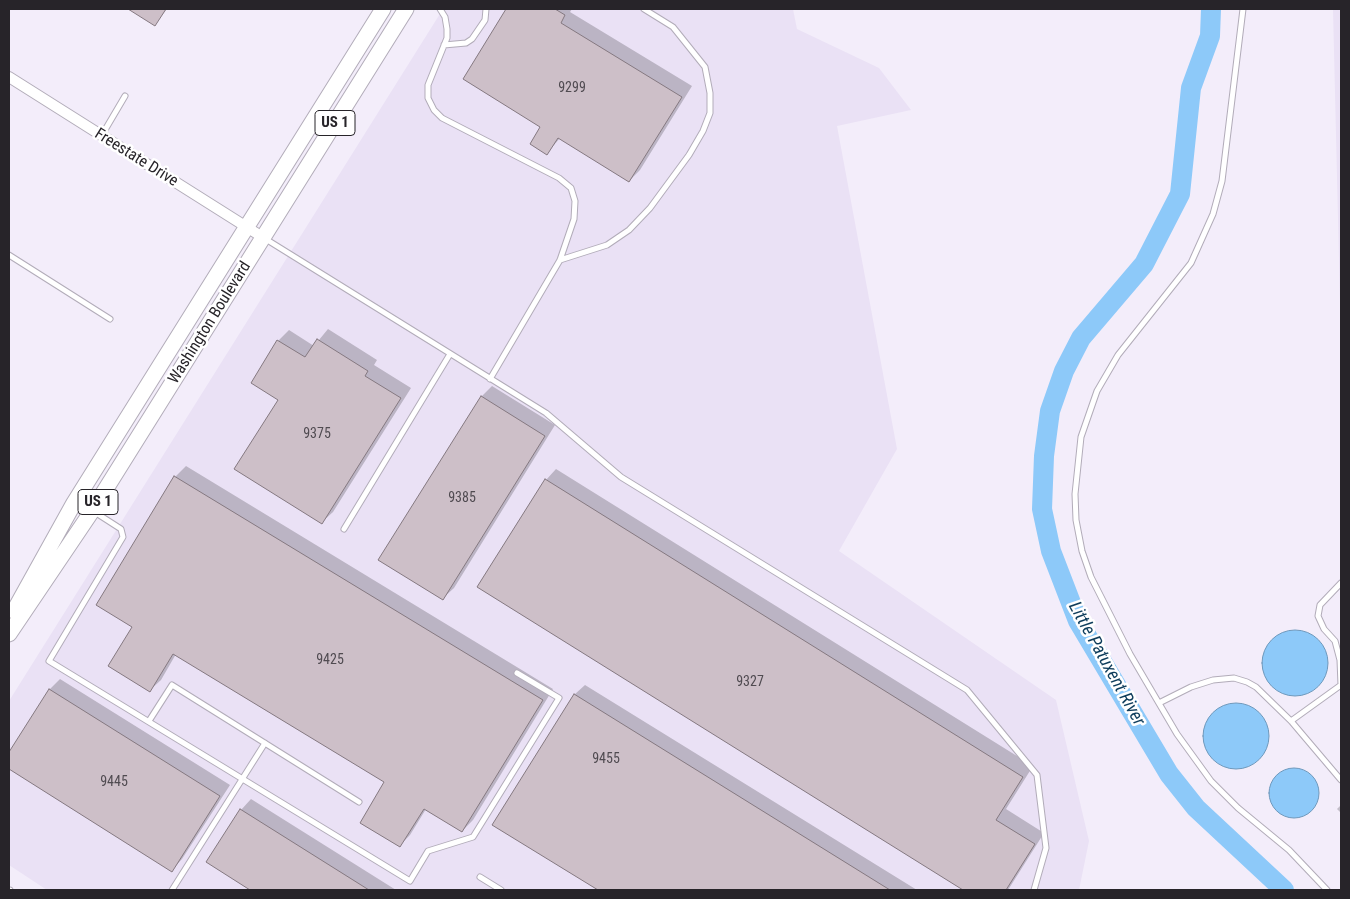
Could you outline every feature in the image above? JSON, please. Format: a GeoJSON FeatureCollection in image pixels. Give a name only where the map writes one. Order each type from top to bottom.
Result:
{"type":"FeatureCollection","features":[{"type":"Feature","properties":{"kind":"main road","name":"Washington Boulevard"},"geometry":{"type":"LineString","coordinates":[[9,620],[74,503],[383,9]]}},
{"type":"Feature","properties":{"kind":"main road","name":"Washington Boulevard"},"geometry":{"type":"LineString","coordinates":[[9,634],[92,510],[406,9]]}},
{"type":"Feature","properties":{"kind":"street","name":"Freestate Drive"},"geometry":{"type":"LineString","coordinates":[[9,77],[264,238]]}},
{"type":"Feature","properties":{"kind":"lane"},"geometry":{"type":"LineString","coordinates":[[440,9],[445,17],[447,29],[444,45],[428,85],[428,98],[434,110],[442,118],[560,178],[571,188],[575,201],[574,219],[560,260],[490,379]]}},
{"type":"Feature","properties":{"kind":"lane"},"geometry":{"type":"LineString","coordinates":[[444,45],[466,43],[472,39],[485,20],[486,9]]}},
{"type":"Feature","properties":{"kind":"lane"},"geometry":{"type":"LineString","coordinates":[[560,260],[578,257],[607,245],[634,224],[650,208],[689,155],[703,131],[710,113],[710,93],[705,67],[673,28],[644,9]]}},
{"type":"Feature","properties":{"kind":"lane"},"geometry":{"type":"LineString","coordinates":[[1243,9],[1222,180],[1213,214],[1191,263],[1136,330],[1108,370],[1088,414],[1077,464],[1074,494],[1076,520],[1085,560],[1110,617],[1177,734],[1211,781],[1238,808],[1288,850],[1327,890]]}},
{"type":"Feature","properties":{"kind":"lane"},"geometry":{"type":"LineString","coordinates":[[102,136],[125,96]]}},
{"type":"Feature","properties":{"kind":"lane"},"geometry":{"type":"LineString","coordinates":[[264,238],[546,413],[621,477],[967,690],[1037,775],[1046,848],[1034,890]]}},
{"type":"Feature","properties":{"kind":"lane"},"geometry":{"type":"LineString","coordinates":[[9,255],[110,319]]}},
{"type":"Feature","properties":{"kind":"lane"},"geometry":{"type":"LineString","coordinates":[[344,530],[450,354]]}},
{"type":"Feature","properties":{"kind":"lane"},"geometry":{"type":"LineString","coordinates":[[92,510],[121,529],[123,537],[48,661],[244,778],[410,881],[428,851],[473,837],[559,698],[517,673]]}},
{"type":"Feature","properties":{"kind":"lane"},"geometry":{"type":"LineString","coordinates":[[1291,722],[1341,685],[1340,660],[1335,641],[1324,629],[1318,616],[1320,605],[1341,583]]}},
{"type":"Feature","properties":{"kind":"lane"},"geometry":{"type":"LineString","coordinates":[[1159,702],[1191,687],[1219,678],[1234,678],[1256,687],[1291,722],[1341,780]]}},
{"type":"Feature","properties":{"kind":"lane"},"geometry":{"type":"LineString","coordinates":[[149,721],[172,685],[359,802]]}},
{"type":"Feature","properties":{"kind":"lane"},"geometry":{"type":"LineString","coordinates":[[172,890],[265,743]]}},
{"type":"Feature","properties":{"kind":"lane"},"geometry":{"type":"LineString","coordinates":[[480,878],[501,890]]}},
{"type":"Feature","properties":{"kind":"shaded area"},"geometry":{"type":"Polygon","coordinates":[[[443,9],[793,9],[797,29],[879,68],[911,110],[837,126],[897,449],[839,551],[1056,700],[1089,841],[1079,890],[47,890],[9,865],[9,701],[443,9]]]}},
{"type":"Feature","properties":{"kind":"shaded area"},"geometry":{"type":"Polygon","coordinates":[[[1333,9],[1341,9],[1341,345],[1333,9]]]}},
{"type":"Feature","properties":{"kind":"water"},"geometry":{"type":"Polygon","coordinates":[[[1295,630],[1308,633],[1318,640],[1325,650],[1328,663],[1325,676],[1318,686],[1308,693],[1295,696],[1282,693],[1272,686],[1265,676],[1262,663],[1265,650],[1272,640],[1282,633],[1295,630]]]}},
{"type":"Feature","properties":{"kind":"water"},"geometry":{"type":"Polygon","coordinates":[[[1236,703],[1249,706],[1259,713],[1266,723],[1269,736],[1266,749],[1259,759],[1249,766],[1236,769],[1223,766],[1213,759],[1206,749],[1203,736],[1206,723],[1213,713],[1223,706],[1236,703]]]}},
{"type":"Feature","properties":{"kind":"water"},"geometry":{"type":"Polygon","coordinates":[[[1294,768],[1308,772],[1315,779],[1319,793],[1315,807],[1308,814],[1294,818],[1280,814],[1273,807],[1269,793],[1273,779],[1280,772],[1294,768]]]}},
{"type":"Feature","properties":{"kind":"building"},"geometry":{"type":"Polygon","coordinates":[[[128,9],[166,9],[155,26],[128,9]]]}},
{"type":"Feature","properties":{"kind":"building"},"geometry":{"type":"Polygon","coordinates":[[[506,9],[555,9],[565,15],[561,23],[682,97],[629,182],[558,138],[547,155],[530,144],[540,127],[463,79],[506,9]]]}},
{"type":"Feature","properties":{"kind":"building"},"geometry":{"type":"Polygon","coordinates":[[[317,339],[368,371],[365,376],[401,398],[322,524],[234,469],[278,400],[251,383],[277,340],[305,357],[317,339]]]}},
{"type":"Feature","properties":{"kind":"building"},"geometry":{"type":"Polygon","coordinates":[[[481,396],[545,436],[443,600],[378,560],[481,396]]]}},
{"type":"Feature","properties":{"kind":"building"},"geometry":{"type":"Polygon","coordinates":[[[174,476],[543,700],[462,832],[424,809],[400,847],[360,823],[384,782],[173,654],[150,692],[108,666],[132,627],[96,605],[174,476]]]}},
{"type":"Feature","properties":{"kind":"building"},"geometry":{"type":"Polygon","coordinates":[[[545,479],[1023,777],[996,820],[1035,844],[1006,890],[963,890],[477,587],[545,479]]]}},
{"type":"Feature","properties":{"kind":"building"},"geometry":{"type":"Polygon","coordinates":[[[49,689],[220,796],[172,872],[9,769],[9,752],[49,689]]]}},
{"type":"Feature","properties":{"kind":"building"},"geometry":{"type":"Polygon","coordinates":[[[574,694],[890,890],[598,890],[492,825],[574,694]]]}},
{"type":"Feature","properties":{"kind":"building"},"geometry":{"type":"Polygon","coordinates":[[[240,809],[369,890],[250,890],[206,862],[240,809]]]}},
{"type":"Feature","properties":{"kind":"waterway","name":"Little Patuxent River"},"geometry":{"type":"LineString","coordinates":[[1211,9],[1210,36],[1191,88],[1180,194],[1144,264],[1081,338],[1064,371],[1050,411],[1044,456],[1042,509],[1051,551],[1078,621],[1169,774],[1196,808],[1284,890]]}}]}
